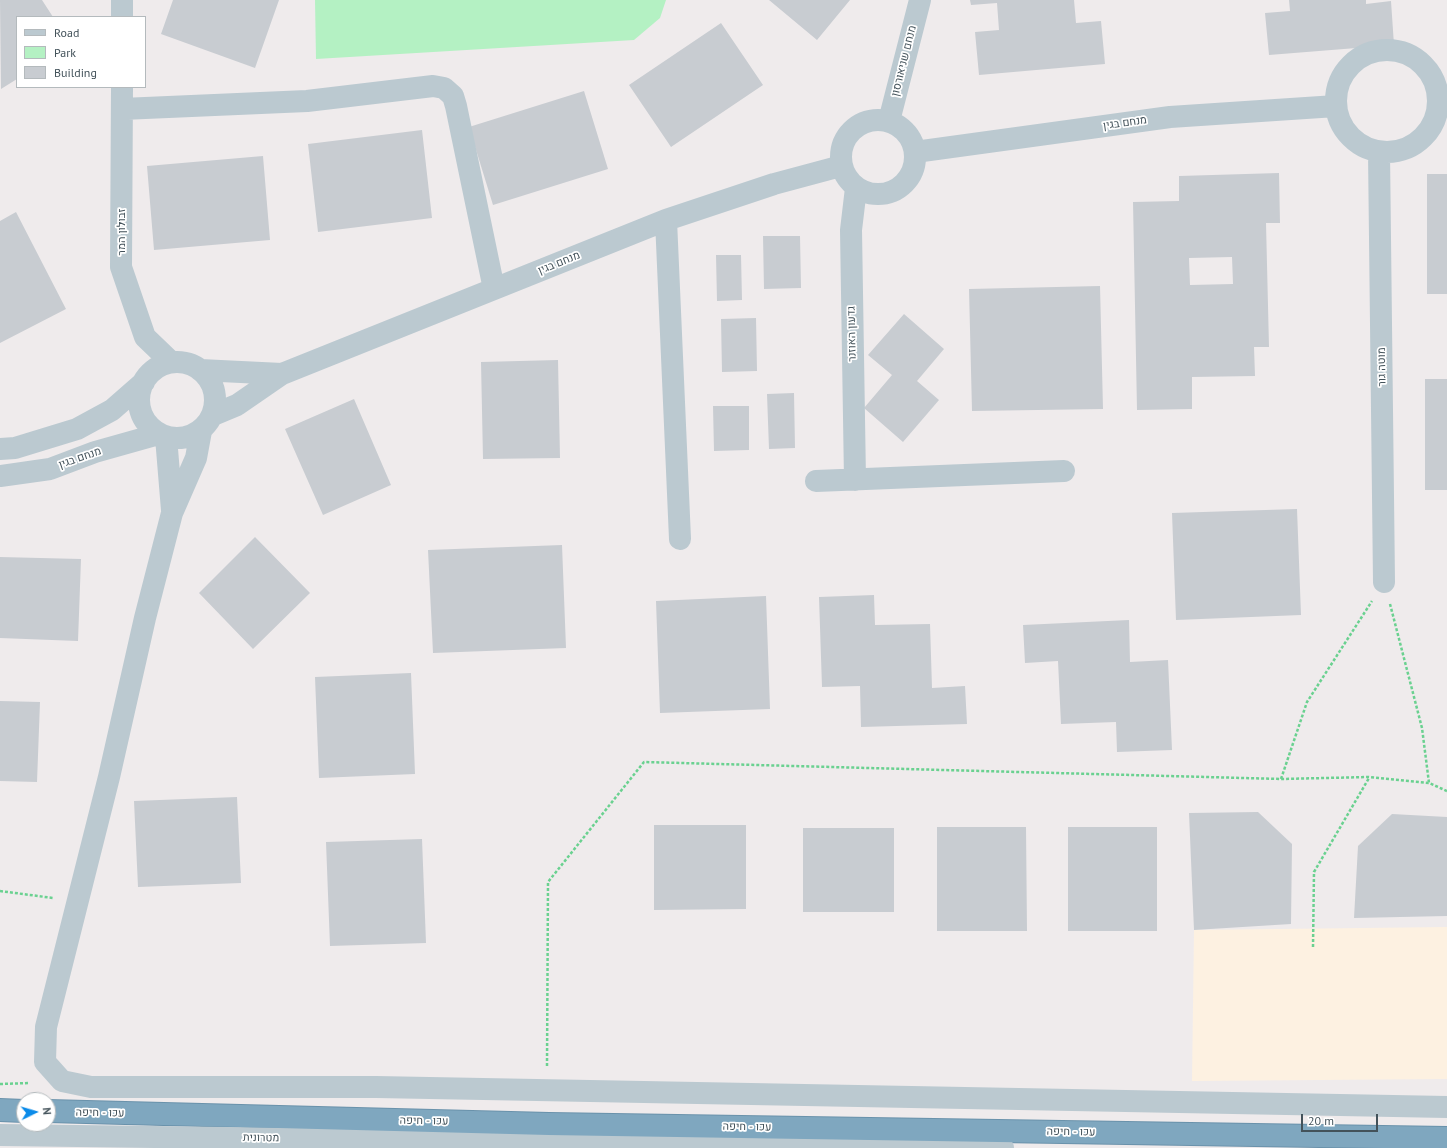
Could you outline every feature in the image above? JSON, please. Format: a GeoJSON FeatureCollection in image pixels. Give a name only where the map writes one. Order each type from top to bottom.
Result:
{"type":"FeatureCollection","features":[{"type":"Feature","properties":{"kind":"highway"},"geometry":{"type":"LineString","coordinates":[[0,1110],[16,1111]]}},
{"type":"Feature","properties":{"kind":"highway","name":"עכו - חיפה"},"geometry":{"type":"LineString","coordinates":[[56,1111],[557,1124],[1447,1138]]}},
{"type":"Feature","properties":{"kind":"street"},"geometry":{"type":"LineString","coordinates":[[122,0],[122,16]]}},
{"type":"Feature","properties":{"kind":"street","name":"מנחם שניאורסון"},"geometry":{"type":"LineString","coordinates":[[889,121],[920,0]]}},
{"type":"Feature","properties":{"kind":"street"},"geometry":{"type":"LineString","coordinates":[[1381,50],[1397,50],[1413,57],[1427,69],[1435,84],[1442,108],[1422,139],[1402,150],[1379,152],[1362,146],[1348,135],[1338,120],[1335,98],[1339,80],[1350,65],[1364,55],[1381,50]]}},
{"type":"Feature","properties":{"kind":"street"},"geometry":{"type":"LineString","coordinates":[[122,109],[307,101],[433,86],[444,88],[453,96],[456,106],[494,289]]}},
{"type":"Feature","properties":{"kind":"street","name":"זבולון המר"},"geometry":{"type":"LineString","coordinates":[[122,88],[121,267],[145,337],[171,362]]}},
{"type":"Feature","properties":{"kind":"street","name":"מנחם בגין"},"geometry":{"type":"LineString","coordinates":[[915,152],[1170,117],[1336,106]]}},
{"type":"Feature","properties":{"kind":"street"},"geometry":{"type":"LineString","coordinates":[[879,119],[889,121],[903,129],[911,140],[915,152],[913,169],[907,181],[897,190],[885,194],[872,195],[856,188],[846,178],[841,166],[841,149],[846,136],[855,127],[866,121],[879,119]]}},
{"type":"Feature","properties":{"kind":"street","name":"מוטה גור"},"geometry":{"type":"LineString","coordinates":[[1379,152],[1384,582]]}},
{"type":"Feature","properties":{"kind":"street","name":"מנחם בגין"},"geometry":{"type":"LineString","coordinates":[[207,423],[237,405],[282,374],[666,220],[774,184],[841,166]]}},
{"type":"Feature","properties":{"kind":"street","name":"גדעון האוזנר"},"geometry":{"type":"LineString","coordinates":[[855,480],[851,230],[856,188]]}},
{"type":"Feature","properties":{"kind":"street"},"geometry":{"type":"LineString","coordinates":[[666,220],[680,539]]}},
{"type":"Feature","properties":{"kind":"street"},"geometry":{"type":"LineString","coordinates":[[207,423],[190,437],[176,439],[162,436],[152,429],[141,414],[139,400],[144,382],[148,375],[158,367],[171,362],[184,362],[200,370],[207,376],[214,389],[216,402],[207,423],[196,458],[172,513],[145,618],[109,777],[46,1027],[45,1062],[62,1082],[91,1086],[376,1087],[1447,1107]]}},
{"type":"Feature","properties":{"kind":"street","name":"מנחם בגין"},"geometry":{"type":"LineString","coordinates":[[200,370],[282,374]]}},
{"type":"Feature","properties":{"kind":"street"},"geometry":{"type":"LineString","coordinates":[[0,449],[15,448],[77,429],[112,410],[144,382]]}},
{"type":"Feature","properties":{"kind":"street"},"geometry":{"type":"LineString","coordinates":[[162,436],[172,513]]}},
{"type":"Feature","properties":{"kind":"street","name":"מנחם בגין"},"geometry":{"type":"LineString","coordinates":[[0,476],[50,469],[95,452],[162,436]]}},
{"type":"Feature","properties":{"kind":"street"},"geometry":{"type":"LineString","coordinates":[[816,481],[1064,471]]}},
{"type":"Feature","properties":{"kind":"street","name":"מטרונית"},"geometry":{"type":"LineString","coordinates":[[0,1135],[1003,1148]]}},
{"type":"Feature","properties":{"kind":"path"},"geometry":{"type":"LineString","coordinates":[[1281,779],[1307,702],[1384,582]]}},
{"type":"Feature","properties":{"kind":"path"},"geometry":{"type":"LineString","coordinates":[[1384,582],[1422,728],[1429,783]]}},
{"type":"Feature","properties":{"kind":"path"},"geometry":{"type":"LineString","coordinates":[[547,1090],[548,882],[644,762],[1281,779],[1369,777],[1429,783],[1447,791]]}},
{"type":"Feature","properties":{"kind":"path"},"geometry":{"type":"LineString","coordinates":[[1313,947],[1314,872],[1369,777]]}},
{"type":"Feature","properties":{"kind":"path"},"geometry":{"type":"LineString","coordinates":[[0,891],[77,902]]}},
{"type":"Feature","properties":{"kind":"shaded area"},"geometry":{"type":"Polygon","coordinates":[[[1447,927],[1447,1079],[1192,1081],[1194,930],[1447,927]]]}},
{"type":"Feature","properties":{"kind":"green space"},"geometry":{"type":"Polygon","coordinates":[[[315,0],[666,0],[660,18],[634,40],[316,59],[315,0]]]}},
{"type":"Feature","properties":{"kind":"building"},"geometry":{"type":"Polygon","coordinates":[[[0,0],[42,0],[52,16],[16,16],[16,80],[1,89],[0,0]]]}},
{"type":"Feature","properties":{"kind":"building"},"geometry":{"type":"Polygon","coordinates":[[[173,0],[279,0],[255,68],[161,34],[173,0]]]}},
{"type":"Feature","properties":{"kind":"building"},"geometry":{"type":"Polygon","coordinates":[[[769,0],[850,0],[817,40],[769,0]]]}},
{"type":"Feature","properties":{"kind":"building"},"geometry":{"type":"Polygon","coordinates":[[[970,0],[1074,0],[1076,23],[1101,21],[1105,64],[979,75],[975,32],[999,30],[997,3],[971,5],[970,0]]]}},
{"type":"Feature","properties":{"kind":"building"},"geometry":{"type":"Polygon","coordinates":[[[1289,0],[1366,0],[1366,4],[1391,1],[1394,45],[1269,55],[1265,13],[1290,11],[1289,0]]]}},
{"type":"Feature","properties":{"kind":"building"},"geometry":{"type":"Polygon","coordinates":[[[721,23],[763,85],[671,147],[629,85],[721,23]]]}},
{"type":"Feature","properties":{"kind":"building"},"geometry":{"type":"Polygon","coordinates":[[[584,91],[608,169],[493,205],[469,127],[584,91]]]}},
{"type":"Feature","properties":{"kind":"building"},"geometry":{"type":"Polygon","coordinates":[[[422,130],[432,218],[318,232],[308,144],[422,130]]]}},
{"type":"Feature","properties":{"kind":"building"},"geometry":{"type":"Polygon","coordinates":[[[263,156],[270,240],[154,250],[147,166],[263,156]]]}},
{"type":"Feature","properties":{"kind":"building"},"geometry":{"type":"Polygon","coordinates":[[[1279,173],[1280,223],[1266,223],[1269,347],[1254,347],[1255,376],[1192,377],[1192,409],[1137,410],[1133,202],[1179,201],[1179,176],[1279,173]],[[1232,257],[1189,258],[1190,285],[1233,284],[1232,257]]]}},
{"type":"Feature","properties":{"kind":"building"},"geometry":{"type":"Polygon","coordinates":[[[1427,174],[1447,174],[1447,294],[1427,294],[1427,174]]]}},
{"type":"Feature","properties":{"kind":"building"},"geometry":{"type":"Polygon","coordinates":[[[16,212],[66,309],[0,343],[0,221],[16,212]]]}},
{"type":"Feature","properties":{"kind":"building"},"geometry":{"type":"Polygon","coordinates":[[[763,236],[800,236],[801,288],[764,289],[763,236]]]}},
{"type":"Feature","properties":{"kind":"building"},"geometry":{"type":"Polygon","coordinates":[[[716,255],[741,255],[742,300],[717,301],[716,255]]]}},
{"type":"Feature","properties":{"kind":"building"},"geometry":{"type":"Polygon","coordinates":[[[1100,286],[1103,409],[972,411],[969,289],[1100,286]]]}},
{"type":"Feature","properties":{"kind":"building"},"geometry":{"type":"Polygon","coordinates":[[[904,314],[944,349],[917,381],[939,400],[903,442],[864,408],[892,375],[868,355],[904,314]]]}},
{"type":"Feature","properties":{"kind":"building"},"geometry":{"type":"Polygon","coordinates":[[[756,318],[757,371],[722,372],[721,319],[756,318]]]}},
{"type":"Feature","properties":{"kind":"building"},"geometry":{"type":"Polygon","coordinates":[[[558,360],[560,458],[483,459],[481,362],[558,360]]]}},
{"type":"Feature","properties":{"kind":"building"},"geometry":{"type":"Polygon","coordinates":[[[1425,379],[1447,379],[1447,490],[1425,490],[1425,379]]]}},
{"type":"Feature","properties":{"kind":"building"},"geometry":{"type":"Polygon","coordinates":[[[794,393],[795,448],[769,449],[767,394],[794,393]]]}},
{"type":"Feature","properties":{"kind":"building"},"geometry":{"type":"Polygon","coordinates":[[[354,399],[391,485],[323,515],[285,429],[354,399]]]}},
{"type":"Feature","properties":{"kind":"building"},"geometry":{"type":"Polygon","coordinates":[[[713,406],[749,406],[749,450],[714,451],[713,406]]]}},
{"type":"Feature","properties":{"kind":"building"},"geometry":{"type":"Polygon","coordinates":[[[1297,509],[1301,615],[1176,620],[1172,513],[1297,509]]]}},
{"type":"Feature","properties":{"kind":"building"},"geometry":{"type":"Polygon","coordinates":[[[255,537],[310,593],[253,649],[199,593],[255,537]]]}},
{"type":"Feature","properties":{"kind":"building"},"geometry":{"type":"Polygon","coordinates":[[[562,545],[566,648],[433,653],[428,550],[562,545]]]}},
{"type":"Feature","properties":{"kind":"building"},"geometry":{"type":"Polygon","coordinates":[[[0,557],[81,559],[78,641],[0,638],[0,557]]]}},
{"type":"Feature","properties":{"kind":"building"},"geometry":{"type":"Polygon","coordinates":[[[874,595],[875,625],[930,624],[932,688],[965,686],[967,724],[861,727],[860,686],[822,687],[819,597],[874,595]]]}},
{"type":"Feature","properties":{"kind":"building"},"geometry":{"type":"Polygon","coordinates":[[[766,596],[770,709],[660,713],[656,601],[766,596]]]}},
{"type":"Feature","properties":{"kind":"building"},"geometry":{"type":"Polygon","coordinates":[[[1129,620],[1130,662],[1168,660],[1172,750],[1117,752],[1116,722],[1061,724],[1058,661],[1025,663],[1023,625],[1129,620]]]}},
{"type":"Feature","properties":{"kind":"building"},"geometry":{"type":"Polygon","coordinates":[[[411,673],[415,774],[319,778],[315,677],[411,673]]]}},
{"type":"Feature","properties":{"kind":"building"},"geometry":{"type":"Polygon","coordinates":[[[0,701],[40,702],[37,782],[0,781],[0,701]]]}},
{"type":"Feature","properties":{"kind":"building"},"geometry":{"type":"Polygon","coordinates":[[[237,797],[241,883],[138,887],[134,801],[237,797]]]}},
{"type":"Feature","properties":{"kind":"building"},"geometry":{"type":"Polygon","coordinates":[[[1258,812],[1292,844],[1291,924],[1194,930],[1189,813],[1258,812]]]}},
{"type":"Feature","properties":{"kind":"building"},"geometry":{"type":"Polygon","coordinates":[[[1392,814],[1447,817],[1447,916],[1354,918],[1358,846],[1392,814]]]}},
{"type":"Feature","properties":{"kind":"building"},"geometry":{"type":"Polygon","coordinates":[[[654,825],[746,825],[746,909],[654,910],[654,825]]]}},
{"type":"Feature","properties":{"kind":"building"},"geometry":{"type":"Polygon","coordinates":[[[937,827],[1026,827],[1027,931],[937,931],[937,827]]]}},
{"type":"Feature","properties":{"kind":"building"},"geometry":{"type":"Polygon","coordinates":[[[1068,827],[1157,827],[1157,931],[1068,931],[1068,827]]]}},
{"type":"Feature","properties":{"kind":"building"},"geometry":{"type":"Polygon","coordinates":[[[803,828],[894,828],[894,912],[803,912],[803,828]]]}},
{"type":"Feature","properties":{"kind":"building"},"geometry":{"type":"Polygon","coordinates":[[[422,839],[426,943],[330,946],[326,842],[422,839]]]}}]}
